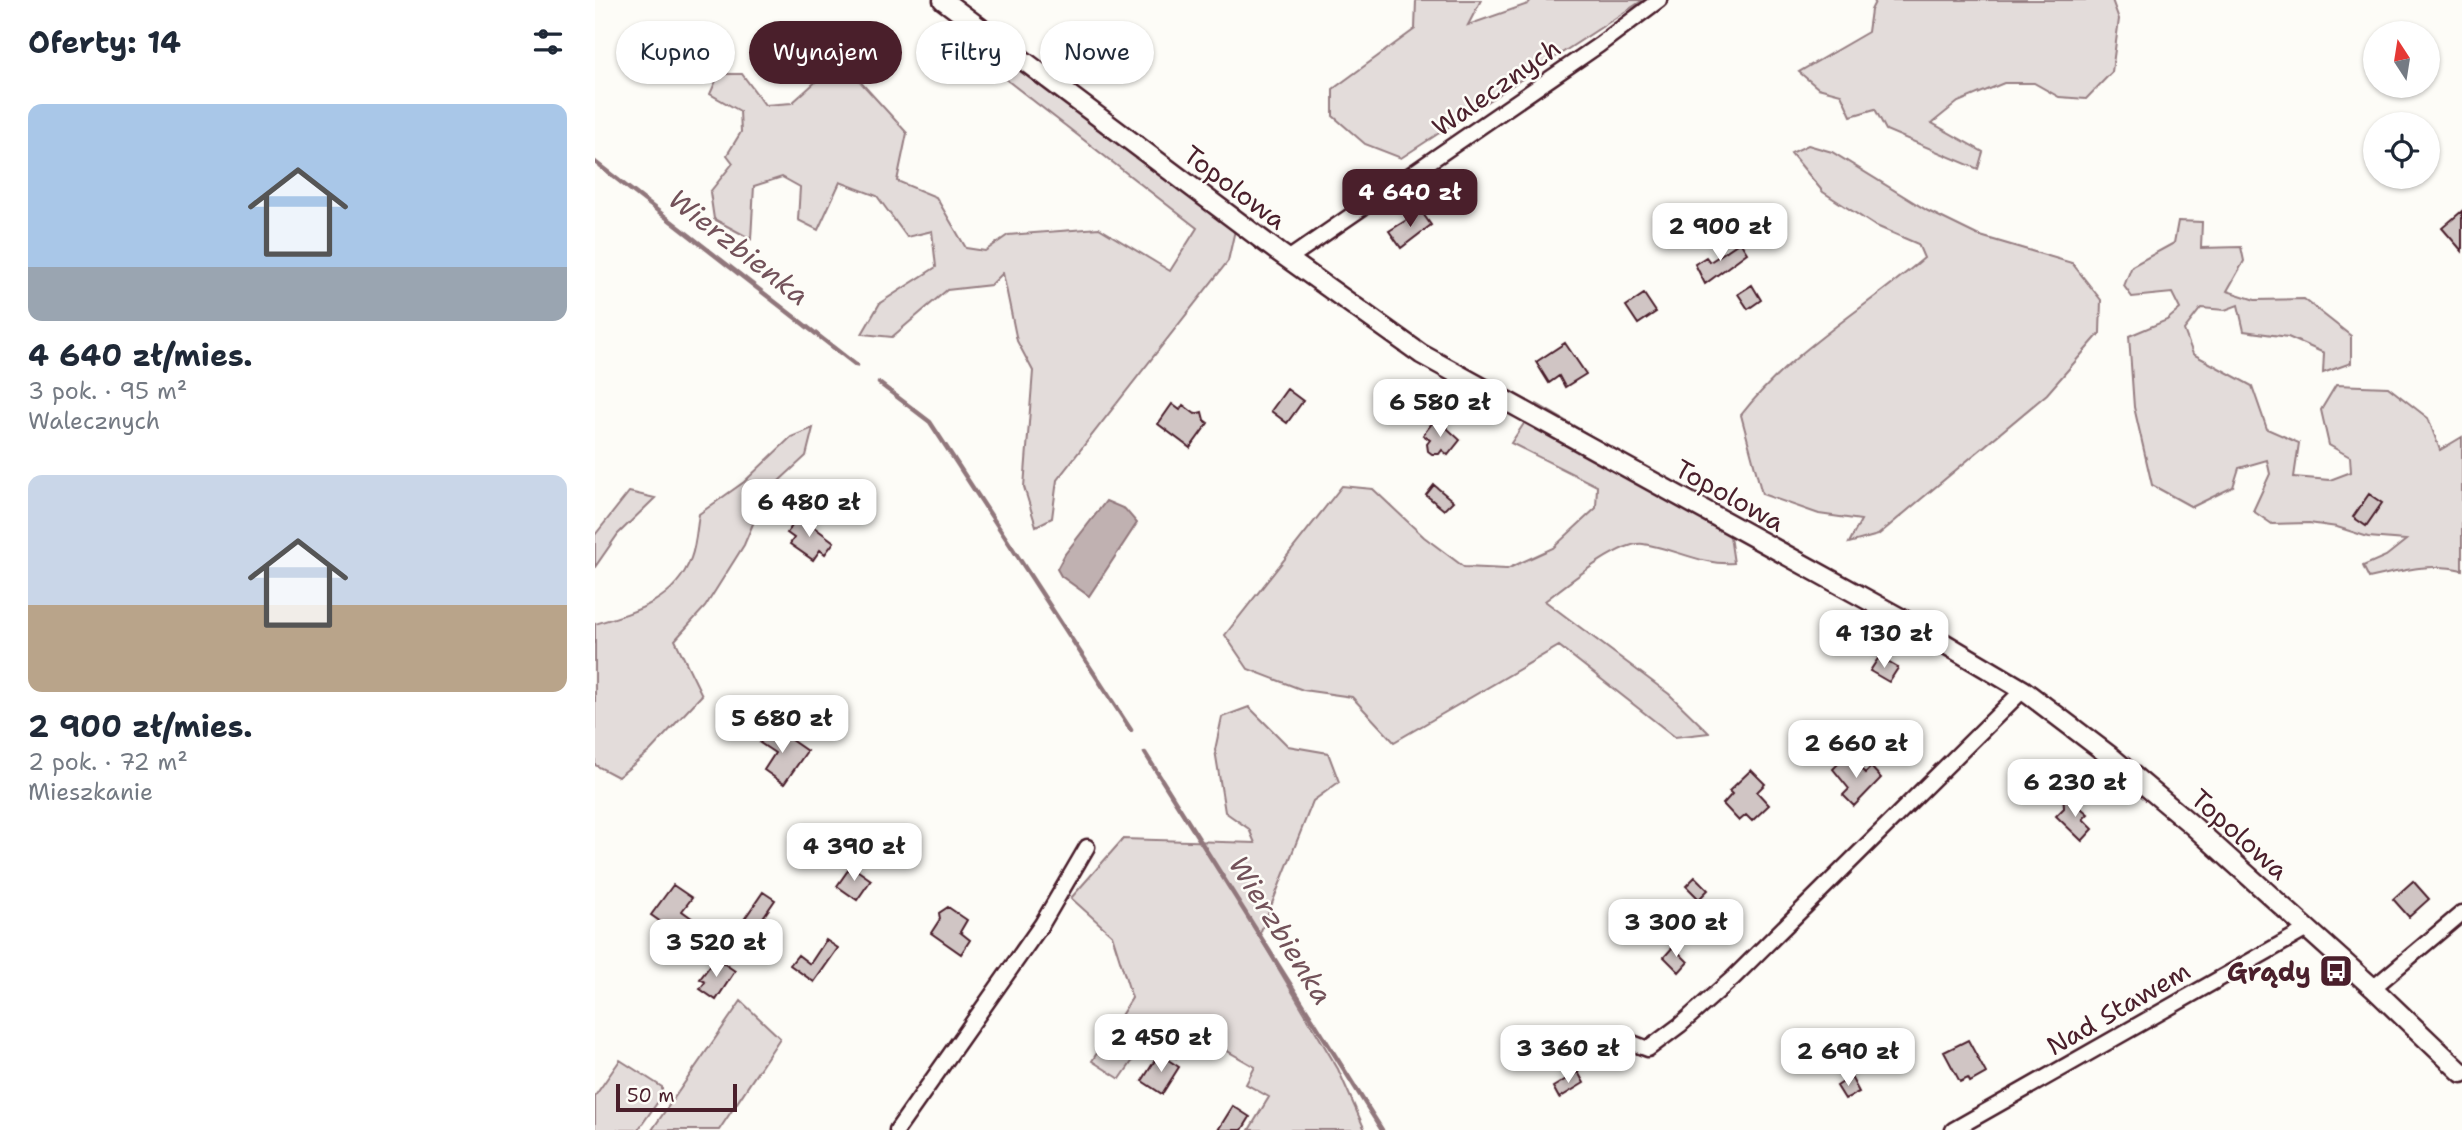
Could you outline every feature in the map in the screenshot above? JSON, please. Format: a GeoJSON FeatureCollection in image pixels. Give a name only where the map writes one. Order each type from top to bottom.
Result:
{"type":"FeatureCollection","features":[{"type":"Feature","properties":{"kind":"street","name":"Topolowa"},"geometry":{"type":"LineString","coordinates":[[943,0],[1289,259],[1421,354],[1915,626],[2024,690],[2130,773],[2373,988],[2462,1073]]}},
{"type":"Feature","properties":{"kind":"street","name":"Walecznych"},"geometry":{"type":"LineString","coordinates":[[1289,259],[1660,0]]}},
{"type":"Feature","properties":{"kind":"street"},"geometry":{"type":"LineString","coordinates":[[1612,1035],[1648,1049],[1680,1026],[1733,978],[2024,690]]}},
{"type":"Feature","properties":{"kind":"street"},"geometry":{"type":"LineString","coordinates":[[897,1130],[1042,924],[1087,847]]}},
{"type":"Feature","properties":{"kind":"street"},"geometry":{"type":"LineString","coordinates":[[2373,988],[2462,913]]}},
{"type":"Feature","properties":{"kind":"street","name":"Nad Stawem"},"geometry":{"type":"LineString","coordinates":[[1953,1130],[2307,929]]}},
{"type":"Feature","properties":{"kind":"shaded area"},"geometry":{"type":"Polygon","coordinates":[[[1416,0],[1481,0],[1468,25],[1528,4],[1531,0],[1643,0],[1401,158],[1365,144],[1333,116],[1333,89],[1415,29],[1416,0]]]}},
{"type":"Feature","properties":{"kind":"shaded area"},"geometry":{"type":"Polygon","coordinates":[[[1876,0],[2112,0],[2119,19],[2112,72],[2086,99],[2059,97],[2034,83],[2004,83],[1958,102],[1932,123],[1983,152],[1978,169],[1886,130],[1875,109],[1851,116],[1841,94],[1818,88],[1799,72],[1868,32],[1871,10],[1876,0]]]}},
{"type":"Feature","properties":{"kind":"shaded area"},"geometry":{"type":"Polygon","coordinates":[[[1026,70],[1040,80],[1040,84],[1045,84],[1235,230],[1228,261],[1057,480],[1052,518],[1036,526],[1024,487],[1033,371],[1017,341],[1003,273],[991,285],[947,290],[892,337],[862,334],[880,303],[936,267],[932,231],[907,237],[877,196],[840,182],[818,230],[798,220],[800,187],[782,177],[754,186],[751,239],[714,219],[710,192],[733,163],[727,155],[741,132],[740,111],[710,94],[714,84],[735,84],[735,74],[742,74],[765,105],[792,103],[813,84],[862,84],[907,133],[897,181],[936,197],[966,248],[985,251],[1008,235],[1099,228],[1170,271],[1197,228],[1012,84],[1026,84],[1026,70]]]}},
{"type":"Feature","properties":{"kind":"shaded area"},"geometry":{"type":"Polygon","coordinates":[[[1808,145],[1832,152],[1928,211],[1977,235],[2072,263],[2101,300],[2100,333],[2047,394],[1878,535],[1849,543],[1861,520],[1819,514],[1762,494],[1741,415],[1782,371],[1805,351],[1924,258],[1918,244],[1874,225],[1823,192],[1791,153],[1808,145]]]}},
{"type":"Feature","properties":{"kind":"shaded area"},"geometry":{"type":"Polygon","coordinates":[[[2178,221],[2202,222],[2201,248],[2241,247],[2244,261],[2227,291],[2255,300],[2304,299],[2351,336],[2351,363],[2323,373],[2324,353],[2288,337],[2244,331],[2238,305],[2225,310],[2201,308],[2184,330],[2193,354],[2252,386],[2267,429],[2299,443],[2294,477],[2330,480],[2351,472],[2350,457],[2329,445],[2321,410],[2336,385],[2388,387],[2428,418],[2440,450],[2462,437],[2462,570],[2427,567],[2369,578],[2363,566],[2386,556],[2406,540],[2368,537],[2337,527],[2309,523],[2272,524],[2253,511],[2270,474],[2267,460],[2239,468],[2233,487],[2192,507],[2152,485],[2134,407],[2129,336],[2167,320],[2180,309],[2172,293],[2132,297],[2124,286],[2132,266],[2174,243],[2178,221]]]}},
{"type":"Feature","properties":{"kind":"shaded area"},"geometry":{"type":"Polygon","coordinates":[[[1537,404],[1727,516],[1734,563],[1711,562],[1655,546],[1633,545],[1607,557],[1545,601],[1669,694],[1709,733],[1675,737],[1559,646],[1394,742],[1352,697],[1303,690],[1248,669],[1225,635],[1342,486],[1373,489],[1424,537],[1464,567],[1507,569],[1553,548],[1596,508],[1597,486],[1511,443],[1537,404]]]}},
{"type":"Feature","properties":{"kind":"shaded area"},"geometry":{"type":"Polygon","coordinates":[[[813,428],[806,456],[766,493],[744,545],[705,607],[675,640],[702,695],[650,751],[618,777],[595,765],[595,624],[625,615],[664,595],[684,573],[691,558],[699,514],[744,482],[791,437],[813,428]]]}},
{"type":"Feature","properties":{"kind":"shaded area"},"geometry":{"type":"Polygon","coordinates":[[[629,492],[655,498],[618,534],[595,567],[595,535],[629,492]]]}},
{"type":"Feature","properties":{"kind":"shaded area"},"geometry":{"type":"Polygon","coordinates":[[[1106,501],[1125,509],[1137,523],[1089,596],[1061,576],[1057,569],[1065,554],[1106,501]]]}},
{"type":"Feature","properties":{"kind":"shaded area"},"geometry":{"type":"Polygon","coordinates":[[[1249,707],[1288,746],[1328,753],[1339,782],[1313,801],[1259,936],[1338,1069],[1365,1130],[1249,1130],[1269,1097],[1246,1084],[1255,1067],[1194,1032],[1176,1058],[1147,1040],[1120,1079],[1092,1061],[1132,998],[1112,935],[1071,898],[1123,839],[1255,843],[1249,829],[1225,812],[1215,750],[1222,717],[1249,707]]]}},
{"type":"Feature","properties":{"kind":"shaded area"},"geometry":{"type":"Polygon","coordinates":[[[741,1001],[780,1038],[719,1130],[652,1130],[741,1001]]]}},
{"type":"Feature","properties":{"kind":"shaded area"},"geometry":{"type":"Polygon","coordinates":[[[620,1060],[662,1087],[662,1096],[638,1130],[595,1130],[595,1096],[620,1060]]]}},
{"type":"Feature","properties":{"kind":"building"},"geometry":{"type":"Polygon","coordinates":[[[1421,211],[1431,225],[1401,248],[1389,231],[1421,211]]]}},
{"type":"Feature","properties":{"kind":"building"},"geometry":{"type":"Polygon","coordinates":[[[2462,211],[2462,251],[2442,228],[2462,211]]]}},
{"type":"Feature","properties":{"kind":"building"},"geometry":{"type":"Polygon","coordinates":[[[1740,242],[1747,253],[1705,284],[1695,264],[1706,257],[1710,262],[1740,242]]]}},
{"type":"Feature","properties":{"kind":"building"},"geometry":{"type":"Polygon","coordinates":[[[1752,285],[1761,300],[1748,309],[1738,294],[1752,285]]]}},
{"type":"Feature","properties":{"kind":"building"},"geometry":{"type":"Polygon","coordinates":[[[1644,294],[1656,312],[1638,324],[1626,306],[1644,294]]]}},
{"type":"Feature","properties":{"kind":"building"},"geometry":{"type":"Polygon","coordinates":[[[1565,343],[1586,374],[1565,387],[1559,376],[1549,383],[1536,362],[1565,343]]]}},
{"type":"Feature","properties":{"kind":"building"},"geometry":{"type":"Polygon","coordinates":[[[1287,389],[1303,401],[1287,423],[1271,411],[1287,389]]]}},
{"type":"Feature","properties":{"kind":"building"},"geometry":{"type":"Polygon","coordinates":[[[1172,404],[1180,410],[1183,405],[1195,414],[1202,412],[1208,423],[1190,448],[1158,424],[1172,404]]]}},
{"type":"Feature","properties":{"kind":"building"},"geometry":{"type":"Polygon","coordinates":[[[1436,418],[1460,440],[1448,455],[1442,450],[1439,454],[1428,451],[1427,444],[1430,440],[1423,435],[1436,418]]]}},
{"type":"Feature","properties":{"kind":"building"},"geometry":{"type":"Polygon","coordinates":[[[1434,485],[1453,501],[1444,510],[1426,495],[1434,485]]]}},
{"type":"Feature","properties":{"kind":"building"},"geometry":{"type":"Polygon","coordinates":[[[2369,494],[2382,503],[2366,526],[2353,517],[2369,494]]]}},
{"type":"Feature","properties":{"kind":"building"},"geometry":{"type":"Polygon","coordinates":[[[799,516],[834,542],[825,554],[820,550],[813,560],[790,544],[794,538],[787,533],[799,516]]]}},
{"type":"Feature","properties":{"kind":"building"},"geometry":{"type":"Polygon","coordinates":[[[1879,657],[1898,668],[1889,682],[1870,671],[1879,657]]]}},
{"type":"Feature","properties":{"kind":"building"},"geometry":{"type":"Polygon","coordinates":[[[771,726],[807,751],[784,784],[764,770],[775,753],[760,743],[771,726]]]}},
{"type":"Feature","properties":{"kind":"building"},"geometry":{"type":"Polygon","coordinates":[[[1847,755],[1865,773],[1871,767],[1881,778],[1854,806],[1843,795],[1849,789],[1833,769],[1847,755]]]}},
{"type":"Feature","properties":{"kind":"building"},"geometry":{"type":"Polygon","coordinates":[[[1751,770],[1765,784],[1757,792],[1769,805],[1752,821],[1746,815],[1739,821],[1723,804],[1732,794],[1729,791],[1751,770]]]}},
{"type":"Feature","properties":{"kind":"building"},"geometry":{"type":"Polygon","coordinates":[[[2063,793],[2088,814],[2083,819],[2093,829],[2082,841],[2056,816],[2064,808],[2063,793]]]}},
{"type":"Feature","properties":{"kind":"building"},"geometry":{"type":"Polygon","coordinates":[[[851,866],[871,880],[857,900],[837,886],[851,866]]]}},
{"type":"Feature","properties":{"kind":"building"},"geometry":{"type":"Polygon","coordinates":[[[1695,877],[1708,890],[1699,899],[1686,886],[1695,877]]]}},
{"type":"Feature","properties":{"kind":"building"},"geometry":{"type":"Polygon","coordinates":[[[2413,881],[2429,899],[2409,917],[2393,899],[2413,881]]]}},
{"type":"Feature","properties":{"kind":"building"},"geometry":{"type":"Polygon","coordinates":[[[673,885],[692,898],[682,911],[700,924],[688,941],[651,915],[673,885]]]}},
{"type":"Feature","properties":{"kind":"building"},"geometry":{"type":"Polygon","coordinates":[[[763,892],[775,900],[755,929],[743,921],[763,892]]]}},
{"type":"Feature","properties":{"kind":"building"},"geometry":{"type":"Polygon","coordinates":[[[948,907],[967,920],[960,932],[970,940],[961,954],[931,933],[940,919],[939,913],[948,907]]]}},
{"type":"Feature","properties":{"kind":"building"},"geometry":{"type":"Polygon","coordinates":[[[826,940],[838,948],[814,982],[790,965],[798,955],[810,964],[826,940]]]}},
{"type":"Feature","properties":{"kind":"building"},"geometry":{"type":"Polygon","coordinates":[[[1673,947],[1688,962],[1679,972],[1664,957],[1673,947]]]}},
{"type":"Feature","properties":{"kind":"building"},"geometry":{"type":"Polygon","coordinates":[[[720,961],[735,971],[716,1000],[700,989],[705,982],[700,979],[712,963],[717,966],[720,961]]]}},
{"type":"Feature","properties":{"kind":"building"},"geometry":{"type":"Polygon","coordinates":[[[1968,1040],[1986,1073],[1970,1082],[1968,1078],[1960,1082],[1944,1052],[1968,1040]]]}},
{"type":"Feature","properties":{"kind":"building"},"geometry":{"type":"Polygon","coordinates":[[[1159,1054],[1179,1067],[1162,1094],[1142,1081],[1159,1054]]]}},
{"type":"Feature","properties":{"kind":"building"},"geometry":{"type":"Polygon","coordinates":[[[1578,1072],[1584,1083],[1559,1098],[1553,1087],[1578,1072]]]}},
{"type":"Feature","properties":{"kind":"building"},"geometry":{"type":"Polygon","coordinates":[[[1851,1077],[1859,1092],[1845,1099],[1837,1086],[1851,1077]]]}},
{"type":"Feature","properties":{"kind":"building"},"geometry":{"type":"Polygon","coordinates":[[[1233,1106],[1250,1117],[1242,1130],[1218,1130],[1233,1106]]]}},
{"type":"Feature","properties":{"kind":"waterway","name":"Wierzbienka"},"geometry":{"type":"LineString","coordinates":[[595,162],[856,365]]}},
{"type":"Feature","properties":{"kind":"waterway","name":"Wierzbienka"},"geometry":{"type":"LineString","coordinates":[[879,383],[930,422],[1131,730]]}},
{"type":"Feature","properties":{"kind":"waterway","name":"Wierzbienka"},"geometry":{"type":"LineString","coordinates":[[1145,753],[1382,1130]]}},
{"type":"Feature","properties":{"kind":"place","name":"Grądy"},"geometry":{"type":"Point","coordinates":[2336,971]}}]}
